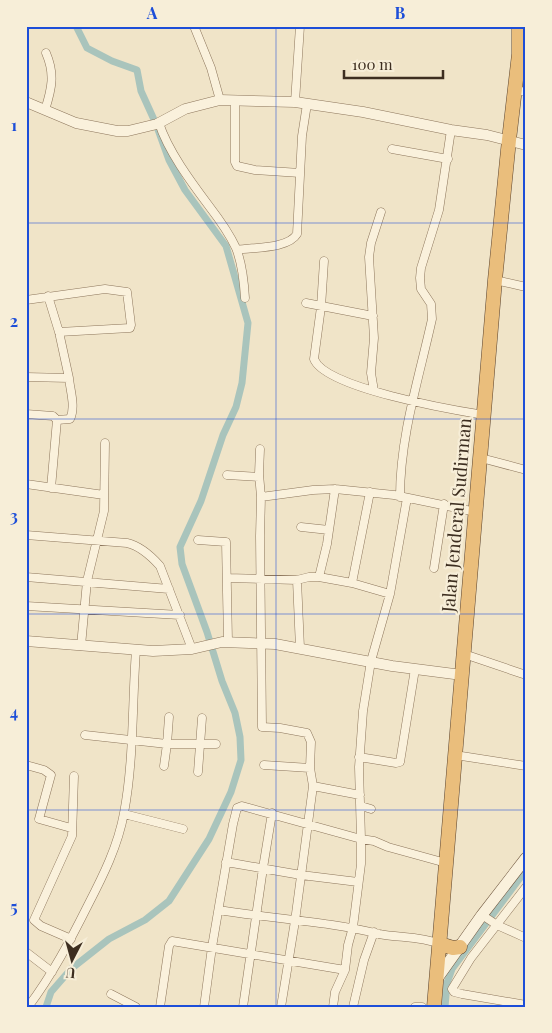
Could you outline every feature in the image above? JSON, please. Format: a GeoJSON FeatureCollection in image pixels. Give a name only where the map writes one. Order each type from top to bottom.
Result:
{"type":"FeatureCollection","features":[{"type":"Feature","properties":{"kind":"highway","name":"Jalan Jenderal Sudirman"},"geometry":{"type":"LineString","coordinates":[[434,1007],[476,512],[487,459],[484,415],[495,280],[509,140],[521,91],[523,54],[519,26]]}},
{"type":"Feature","properties":{"kind":"highway"},"geometry":{"type":"LineString","coordinates":[[440,944],[454,948],[460,947]]}},
{"type":"Feature","properties":{"kind":"main road"},"geometry":{"type":"LineString","coordinates":[[436,980],[525,861]]}},
{"type":"Feature","properties":{"kind":"street"},"geometry":{"type":"LineString","coordinates":[[194,26],[211,68],[220,100]]}},
{"type":"Feature","properties":{"kind":"street"},"geometry":{"type":"LineString","coordinates":[[295,102],[300,26]]}},
{"type":"Feature","properties":{"kind":"street"},"geometry":{"type":"LineString","coordinates":[[45,110],[52,76],[52,67],[46,52]]}},
{"type":"Feature","properties":{"kind":"street"},"geometry":{"type":"LineString","coordinates":[[26,102],[76,123],[109,130],[161,128],[185,109],[220,100],[295,102],[363,112],[509,140],[526,145]]}},
{"type":"Feature","properties":{"kind":"street"},"geometry":{"type":"LineString","coordinates":[[235,100],[235,162],[237,166],[255,170],[300,173]]}},
{"type":"Feature","properties":{"kind":"street"},"geometry":{"type":"LineString","coordinates":[[237,250],[282,244],[293,240],[297,234],[302,136],[307,104]]}},
{"type":"Feature","properties":{"kind":"street"},"geometry":{"type":"LineString","coordinates":[[161,128],[190,179],[227,232],[237,250],[243,275],[245,298]]}},
{"type":"Feature","properties":{"kind":"street"},"geometry":{"type":"LineString","coordinates":[[333,1007],[335,992],[344,970],[353,928],[361,864],[359,757],[363,711],[371,661],[390,594],[403,498],[402,459],[413,400],[432,319],[430,304],[421,289],[421,268],[439,210],[451,130]]}},
{"type":"Feature","properties":{"kind":"street"},"geometry":{"type":"LineString","coordinates":[[392,149],[448,159]]}},
{"type":"Feature","properties":{"kind":"street"},"geometry":{"type":"LineString","coordinates":[[374,391],[371,373],[374,338],[369,257],[371,243],[381,212]]}},
{"type":"Feature","properties":{"kind":"street"},"geometry":{"type":"LineString","coordinates":[[324,261],[321,306],[315,343],[314,359],[316,364],[335,378],[374,391],[484,415]]}},
{"type":"Feature","properties":{"kind":"street"},"geometry":{"type":"LineString","coordinates":[[495,280],[526,287]]}},
{"type":"Feature","properties":{"kind":"street"},"geometry":{"type":"LineString","coordinates":[[26,300],[105,289],[127,292],[130,328],[59,332]]}},
{"type":"Feature","properties":{"kind":"street"},"geometry":{"type":"LineString","coordinates":[[26,414],[53,416],[57,420],[70,419],[72,417],[69,378],[59,332],[48,296]]}},
{"type":"Feature","properties":{"kind":"street"},"geometry":{"type":"LineString","coordinates":[[306,303],[373,316]]}},
{"type":"Feature","properties":{"kind":"street"},"geometry":{"type":"LineString","coordinates":[[26,377],[69,378]]}},
{"type":"Feature","properties":{"kind":"street"},"geometry":{"type":"LineString","coordinates":[[51,488],[57,420]]}},
{"type":"Feature","properties":{"kind":"street"},"geometry":{"type":"LineString","coordinates":[[81,646],[87,581],[104,510],[105,443]]}},
{"type":"Feature","properties":{"kind":"street"},"geometry":{"type":"LineString","coordinates":[[260,449],[262,727],[307,733],[310,742],[310,768],[313,786],[309,825],[281,1007]]}},
{"type":"Feature","properties":{"kind":"street"},"geometry":{"type":"LineString","coordinates":[[487,459],[526,470]]}},
{"type":"Feature","properties":{"kind":"street"},"geometry":{"type":"LineString","coordinates":[[227,475],[259,477]]}},
{"type":"Feature","properties":{"kind":"street"},"geometry":{"type":"LineString","coordinates":[[26,484],[104,494]]}},
{"type":"Feature","properties":{"kind":"street"},"geometry":{"type":"LineString","coordinates":[[261,497],[335,489],[370,492],[444,504],[476,512]]}},
{"type":"Feature","properties":{"kind":"street"},"geometry":{"type":"LineString","coordinates":[[319,577],[330,530],[335,489]]}},
{"type":"Feature","properties":{"kind":"street"},"geometry":{"type":"LineString","coordinates":[[352,583],[370,492]]}},
{"type":"Feature","properties":{"kind":"street"},"geometry":{"type":"LineString","coordinates":[[434,568],[444,504]]}},
{"type":"Feature","properties":{"kind":"street"},"geometry":{"type":"LineString","coordinates":[[301,527],[330,530]]}},
{"type":"Feature","properties":{"kind":"street"},"geometry":{"type":"LineString","coordinates":[[26,535],[127,543],[137,547],[160,566],[194,648]]}},
{"type":"Feature","properties":{"kind":"street"},"geometry":{"type":"LineString","coordinates":[[198,540],[226,542],[228,641]]}},
{"type":"Feature","properties":{"kind":"street"},"geometry":{"type":"LineString","coordinates":[[26,577],[169,589]]}},
{"type":"Feature","properties":{"kind":"street"},"geometry":{"type":"LineString","coordinates":[[227,578],[297,580],[319,577],[352,583],[390,594]]}},
{"type":"Feature","properties":{"kind":"street"},"geometry":{"type":"LineString","coordinates":[[297,580],[300,648]]}},
{"type":"Feature","properties":{"kind":"street"},"geometry":{"type":"LineString","coordinates":[[26,606],[180,615]]}},
{"type":"Feature","properties":{"kind":"street"},"geometry":{"type":"LineString","coordinates":[[26,641],[153,652],[194,648],[228,641],[261,643],[285,645],[415,669],[462,674]]}},
{"type":"Feature","properties":{"kind":"street"},"geometry":{"type":"LineString","coordinates":[[28,1007],[52,972],[71,939],[104,873],[116,842],[124,814],[132,741],[136,650]]}},
{"type":"Feature","properties":{"kind":"street"},"geometry":{"type":"LineString","coordinates":[[464,654],[526,675]]}},
{"type":"Feature","properties":{"kind":"street"},"geometry":{"type":"LineString","coordinates":[[359,757],[396,764],[400,762],[415,669]]}},
{"type":"Feature","properties":{"kind":"street"},"geometry":{"type":"LineString","coordinates":[[164,766],[169,718]]}},
{"type":"Feature","properties":{"kind":"street"},"geometry":{"type":"LineString","coordinates":[[198,772],[202,718]]}},
{"type":"Feature","properties":{"kind":"street"},"geometry":{"type":"LineString","coordinates":[[84,735],[167,744],[216,744]]}},
{"type":"Feature","properties":{"kind":"street"},"geometry":{"type":"LineString","coordinates":[[455,755],[526,766]]}},
{"type":"Feature","properties":{"kind":"street"},"geometry":{"type":"LineString","coordinates":[[26,765],[44,770],[51,775],[39,819],[71,828]]}},
{"type":"Feature","properties":{"kind":"street"},"geometry":{"type":"LineString","coordinates":[[264,765],[310,768]]}},
{"type":"Feature","properties":{"kind":"street"},"geometry":{"type":"LineString","coordinates":[[71,939],[41,926],[34,920],[71,840],[74,776]]}},
{"type":"Feature","properties":{"kind":"street"},"geometry":{"type":"LineString","coordinates":[[313,786],[360,795]]}},
{"type":"Feature","properties":{"kind":"street"},"geometry":{"type":"LineString","coordinates":[[204,1007],[226,862],[237,808],[242,806],[272,813],[361,839],[374,840],[388,847],[446,863]]}},
{"type":"Feature","properties":{"kind":"street"},"geometry":{"type":"LineString","coordinates":[[361,806],[371,809]]}},
{"type":"Feature","properties":{"kind":"street"},"geometry":{"type":"LineString","coordinates":[[243,1007],[272,813]]}},
{"type":"Feature","properties":{"kind":"street"},"geometry":{"type":"LineString","coordinates":[[124,814],[183,829]]}},
{"type":"Feature","properties":{"kind":"street"},"geometry":{"type":"LineString","coordinates":[[226,862],[301,875],[358,882]]}},
{"type":"Feature","properties":{"kind":"street"},"geometry":{"type":"LineString","coordinates":[[526,887],[471,958],[452,988],[452,991],[458,993],[516,1005],[526,1005]]}},
{"type":"Feature","properties":{"kind":"street"},"geometry":{"type":"LineString","coordinates":[[219,910],[353,928],[429,940],[440,944]]}},
{"type":"Feature","properties":{"kind":"street"},"geometry":{"type":"LineString","coordinates":[[484,917],[526,938]]}},
{"type":"Feature","properties":{"kind":"street"},"geometry":{"type":"LineString","coordinates":[[353,1007],[364,960],[374,932]]}},
{"type":"Feature","properties":{"kind":"street"},"geometry":{"type":"LineString","coordinates":[[160,1007],[171,941],[344,970]]}},
{"type":"Feature","properties":{"kind":"street"},"geometry":{"type":"LineString","coordinates":[[26,952],[52,972]]}},
{"type":"Feature","properties":{"kind":"street"},"geometry":{"type":"LineString","coordinates":[[111,994],[136,1007]]}},
{"type":"Feature","properties":{"kind":"street"},"geometry":{"type":"LineString","coordinates":[[415,1007],[422,1007]]}},
{"type":"Feature","properties":{"kind":"waterway"},"geometry":{"type":"LineString","coordinates":[[46,1007],[51,992],[71,969],[109,939],[145,920],[169,901],[209,839],[231,792],[241,760],[240,737],[235,713],[222,681],[207,632],[182,564],[180,547],[201,501],[223,435],[236,407],[242,383],[248,323],[226,246],[185,190],[169,160],[141,91],[137,70],[112,61],[87,48],[76,26]]}},
{"type":"Feature","properties":{"kind":"waterway"},"geometry":{"type":"LineString","coordinates":[[445,1007],[447,983],[452,969],[526,870]]}}]}
